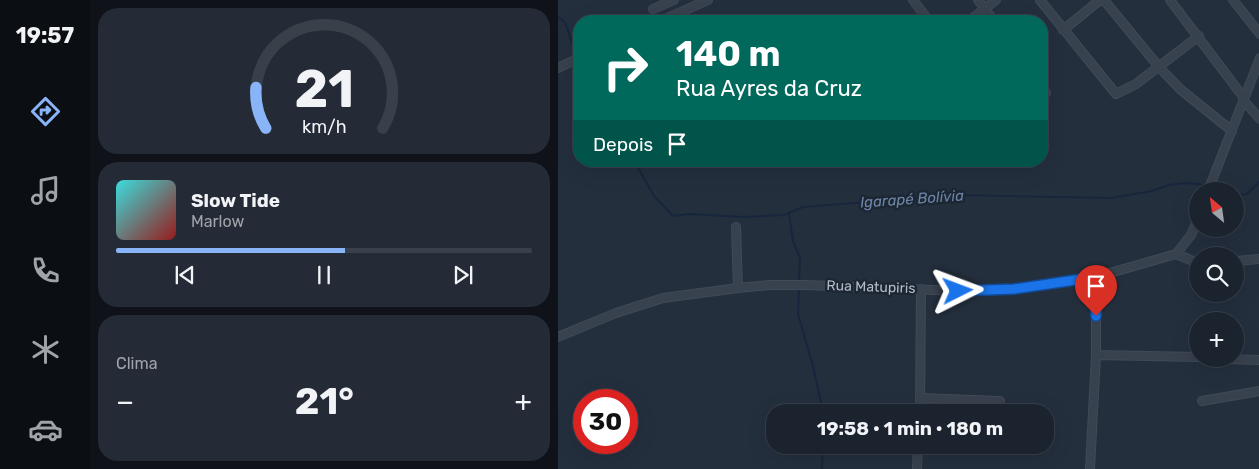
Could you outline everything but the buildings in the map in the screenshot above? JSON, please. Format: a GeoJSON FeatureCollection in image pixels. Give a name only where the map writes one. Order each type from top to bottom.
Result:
{"type":"FeatureCollection","features":[{"type":"Feature","properties":{"kind":"street"},"geometry":{"type":"LineString","coordinates":[[653,9],[674,0]]}},
{"type":"Feature","properties":{"kind":"street"},"geometry":{"type":"LineString","coordinates":[[674,15],[708,0]]}},
{"type":"Feature","properties":{"kind":"street"},"geometry":{"type":"LineString","coordinates":[[913,0],[924,15]]}},
{"type":"Feature","properties":{"kind":"street"},"geometry":{"type":"LineString","coordinates":[[978,0],[990,15]]}},
{"type":"Feature","properties":{"kind":"street"},"geometry":{"type":"LineString","coordinates":[[976,15],[996,0]]}},
{"type":"Feature","properties":{"kind":"street"},"geometry":{"type":"LineString","coordinates":[[1040,0],[1116,94],[1120,94],[1136,84],[1199,36]]}},
{"type":"Feature","properties":{"kind":"street"},"geometry":{"type":"LineString","coordinates":[[1063,30],[1100,0]]}},
{"type":"Feature","properties":{"kind":"street"},"geometry":{"type":"LineString","coordinates":[[1104,0],[1159,67],[1194,102],[1232,131]]}},
{"type":"Feature","properties":{"kind":"street"},"geometry":{"type":"LineString","coordinates":[[1170,0],[1260,119]]}},
{"type":"Feature","properties":{"kind":"street"},"geometry":{"type":"LineString","coordinates":[[1233,0],[1260,34]]}},
{"type":"Feature","properties":{"kind":"street"},"geometry":{"type":"LineString","coordinates":[[1212,182],[1260,58]]}},
{"type":"Feature","properties":{"kind":"street"},"geometry":{"type":"LineString","coordinates":[[558,68],[573,61]]}},
{"type":"Feature","properties":{"kind":"street"},"geometry":{"type":"LineString","coordinates":[[736,228],[738,288]]}},
{"type":"Feature","properties":{"kind":"street"},"geometry":{"type":"LineString","coordinates":[[1189,237],[1176,254],[1189,259]]}},
{"type":"Feature","properties":{"kind":"street","name":"Rua Matupiris"},"geometry":{"type":"LineString","coordinates":[[558,337],[616,313],[663,298],[770,285],[958,291],[1014,289],[1096,277],[1176,254]]}},
{"type":"Feature","properties":{"kind":"street"},"geometry":{"type":"LineString","coordinates":[[1244,260],[1260,259]]}},
{"type":"Feature","properties":{"kind":"street"},"geometry":{"type":"LineString","coordinates":[[1090,469],[1096,355],[1096,277]]}},
{"type":"Feature","properties":{"kind":"street"},"geometry":{"type":"LineString","coordinates":[[920,404],[921,289]]}},
{"type":"Feature","properties":{"kind":"street"},"geometry":{"type":"LineString","coordinates":[[1096,355],[1189,357]]}},
{"type":"Feature","properties":{"kind":"street"},"geometry":{"type":"LineString","coordinates":[[1244,360],[1260,360]]}},
{"type":"Feature","properties":{"kind":"street"},"geometry":{"type":"LineString","coordinates":[[1202,401],[1260,390]]}},
{"type":"Feature","properties":{"kind":"street"},"geometry":{"type":"LineString","coordinates":[[920,398],[1000,401]]}},
{"type":"Feature","properties":{"kind":"street"},"geometry":{"type":"LineString","coordinates":[[917,469],[918,454]]}},
{"type":"Feature","properties":{"kind":"waterway","name":"Igarapé Bolívia"},"geometry":{"type":"LineString","coordinates":[[558,17],[565,22],[573,45]]}},
{"type":"Feature","properties":{"kind":"waterway","name":"Igarapé Bolívia"},"geometry":{"type":"LineString","coordinates":[[637,167],[654,196],[673,216],[690,214],[743,217],[784,215],[803,207],[957,195],[1111,198],[1152,191],[1169,185],[1189,183]]}},
{"type":"Feature","properties":{"kind":"waterway","name":"Igarapé Bolívia"},"geometry":{"type":"LineString","coordinates":[[1244,194],[1247,194],[1260,181]]}},
{"type":"Feature","properties":{"kind":"waterway"},"geometry":{"type":"LineString","coordinates":[[789,213],[793,241],[800,258],[799,283]]}},
{"type":"Feature","properties":{"kind":"waterway"},"geometry":{"type":"LineString","coordinates":[[799,288],[798,314],[813,366],[821,404]]}},
{"type":"Feature","properties":{"kind":"waterway"},"geometry":{"type":"LineString","coordinates":[[822,469],[823,454]]}},
{"type":"Feature","properties":{"kind":"route"},"geometry":{"type":"LineString","coordinates":[[958,291],[1014,289],[1096,277],[1096,316]]}}]}
